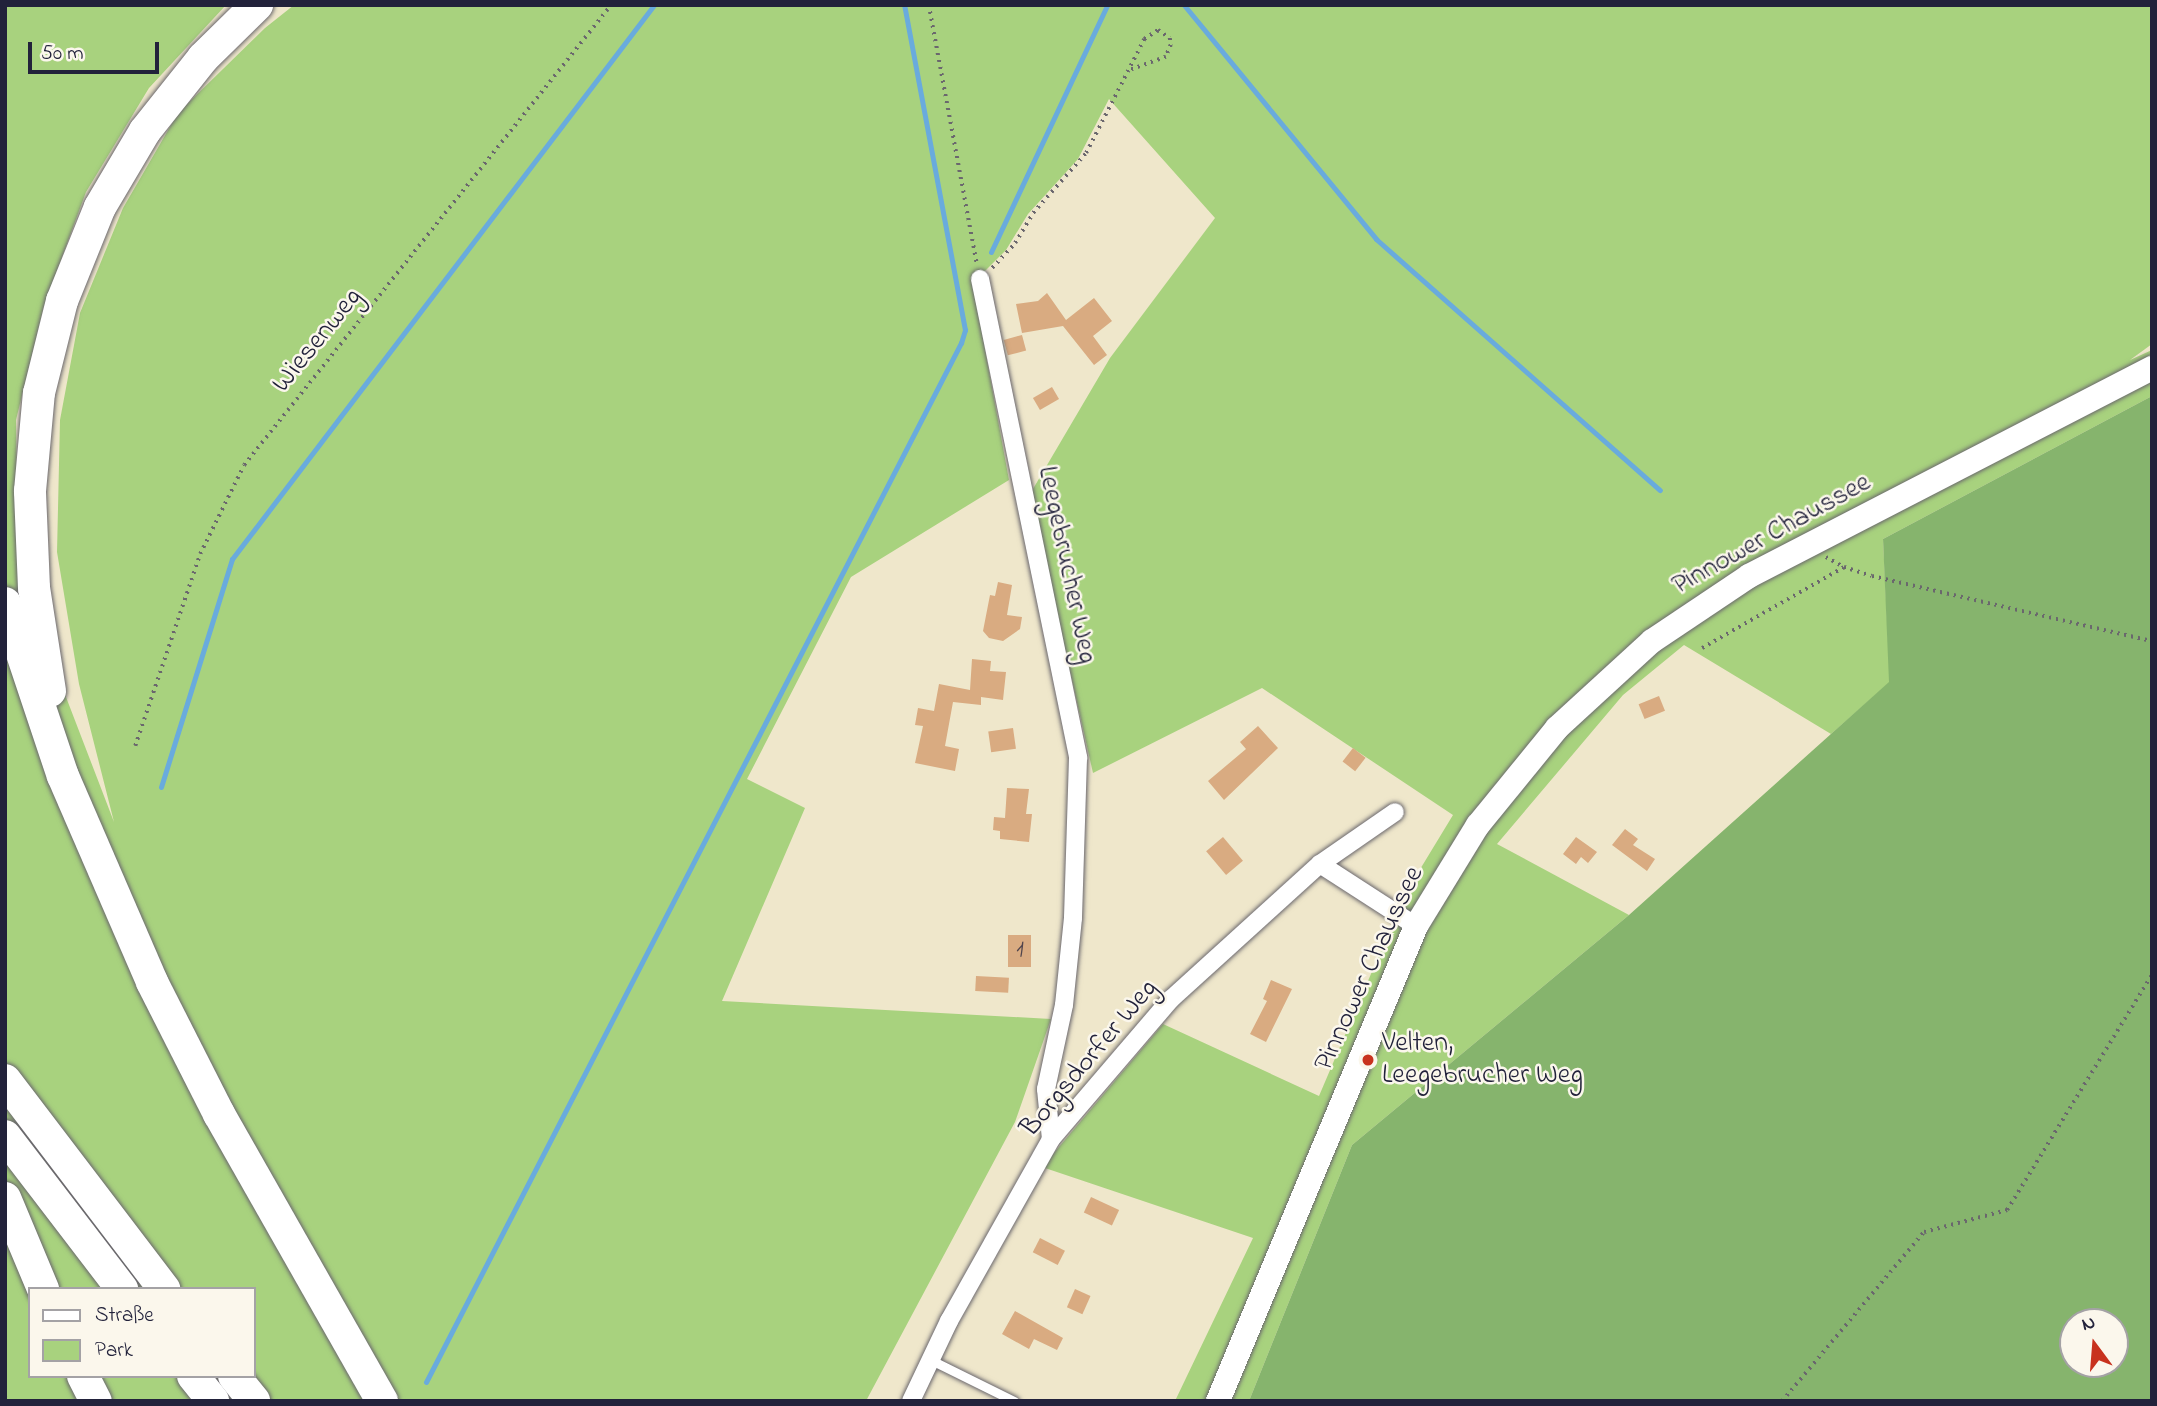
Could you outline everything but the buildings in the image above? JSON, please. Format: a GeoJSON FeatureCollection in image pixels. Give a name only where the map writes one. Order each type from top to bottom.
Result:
{"type":"FeatureCollection","features":[{"type":"Feature","properties":{"kind":"highway"},"geometry":{"type":"LineString","coordinates":[[79,815],[42,649],[33,575],[31,466],[39,393],[49,346],[78,256],[122,165],[172,94],[257,5]]}},
{"type":"Feature","properties":{"kind":"highway"},"geometry":{"type":"LineString","coordinates":[[5,603],[79,815],[152,982],[202,1080],[382,1401]]}},
{"type":"Feature","properties":{"kind":"highway"},"geometry":{"type":"LineString","coordinates":[[5,1080],[162,1287]]}},
{"type":"Feature","properties":{"kind":"highway"},"geometry":{"type":"LineString","coordinates":[[5,1136],[120,1287]]}},
{"type":"Feature","properties":{"kind":"highway"},"geometry":{"type":"LineString","coordinates":[[5,1198],[42,1287]]}},
{"type":"Feature","properties":{"kind":"highway"},"geometry":{"type":"LineString","coordinates":[[84,1378],[96,1401]]}},
{"type":"Feature","properties":{"kind":"highway"},"geometry":{"type":"LineString","coordinates":[[195,1378],[213,1401]]}},
{"type":"Feature","properties":{"kind":"highway"},"geometry":{"type":"LineString","coordinates":[[236,1378],[254,1401]]}},
{"type":"Feature","properties":{"kind":"main road","name":"Pinnower Chaussee"},"geometry":{"type":"LineString","coordinates":[[1218,1401],[1416,926],[1460,851],[1528,761],[1582,702],[1652,641],[1710,600],[1786,556],[2152,368]]}},
{"type":"Feature","properties":{"kind":"street","name":"Leegebrucher Weg"},"geometry":{"type":"LineString","coordinates":[[980,279],[1079,758],[1073,918],[1065,1005],[1046,1089],[1051,1139]]}},
{"type":"Feature","properties":{"kind":"street","name":"Borgsdorfer Weg"},"geometry":{"type":"LineString","coordinates":[[911,1401],[949,1321],[1051,1139],[1171,999],[1320,864],[1395,812]]}},
{"type":"Feature","properties":{"kind":"street"},"geometry":{"type":"LineString","coordinates":[[1320,864],[1416,926]]}},
{"type":"Feature","properties":{"kind":"lane"},"geometry":{"type":"LineString","coordinates":[[930,1360],[1014,1401]]}},
{"type":"Feature","properties":{"kind":"path","name":"Wiesenweg"},"geometry":{"type":"LineString","coordinates":[[135,746],[200,554],[244,465],[611,5]]}},
{"type":"Feature","properties":{"kind":"path"},"geometry":{"type":"LineString","coordinates":[[929,5],[980,279]]}},
{"type":"Feature","properties":{"kind":"path"},"geometry":{"type":"LineString","coordinates":[[980,279],[1006,255],[1032,213],[1086,153],[1130,70],[1137,50],[1150,33],[1158,30],[1170,38],[1171,45],[1166,57],[1130,70]]}},
{"type":"Feature","properties":{"kind":"path"},"geometry":{"type":"LineString","coordinates":[[1829,550],[1821,554],[1844,567],[2152,641]]}},
{"type":"Feature","properties":{"kind":"path"},"geometry":{"type":"LineString","coordinates":[[1702,648],[1844,567]]}},
{"type":"Feature","properties":{"kind":"path"},"geometry":{"type":"LineString","coordinates":[[1782,1401],[1924,1232],[2007,1210],[2152,974]]}},
{"type":"Feature","properties":{"kind":"green space"},"geometry":{"type":"Polygon","coordinates":[[[5,5],[226,5],[149,88],[86,192],[44,306],[16,420],[18,572],[114,822],[79,684],[57,552],[60,420],[80,313],[123,208],[178,113],[265,28],[294,5],[2152,5],[2152,344],[2130,360],[2152,350],[2152,396],[1883,539],[1890,682],[1831,734],[1684,645],[1623,695],[1497,844],[1629,915],[1352,1145],[1249,1401],[1175,1401],[1253,1238],[1042,1167],[1163,1024],[1319,1096],[1405,894],[1453,815],[1262,688],[1093,773],[1030,494],[1110,358],[1215,218],[1109,99],[1078,159],[1028,214],[1006,250],[984,272],[980,322],[1009,480],[851,577],[747,779],[805,808],[722,1001],[1051,1019],[1015,1122],[866,1401],[5,1401],[5,5]]]}},
{"type":"Feature","properties":{"kind":"green space"},"geometry":{"type":"Polygon","coordinates":[[[2152,396],[2152,1401],[1249,1401],[1352,1145],[1629,915],[1889,682],[1883,539],[2152,396]]]}},
{"type":"Feature","properties":{"kind":"waterway"},"geometry":{"type":"LineString","coordinates":[[161,787],[232,559],[654,5]]}},
{"type":"Feature","properties":{"kind":"waterway"},"geometry":{"type":"LineString","coordinates":[[426,1382],[961,343],[965,330],[904,5]]}},
{"type":"Feature","properties":{"kind":"waterway"},"geometry":{"type":"LineString","coordinates":[[991,252],[1107,5]]}},
{"type":"Feature","properties":{"kind":"waterway"},"geometry":{"type":"LineString","coordinates":[[1184,5],[1376,239],[1660,490]]}},
{"type":"Feature","properties":{"kind":"place","name":"Velten, Leegebrucher Weg"},"geometry":{"type":"Point","coordinates":[1368,1060]}}]}
